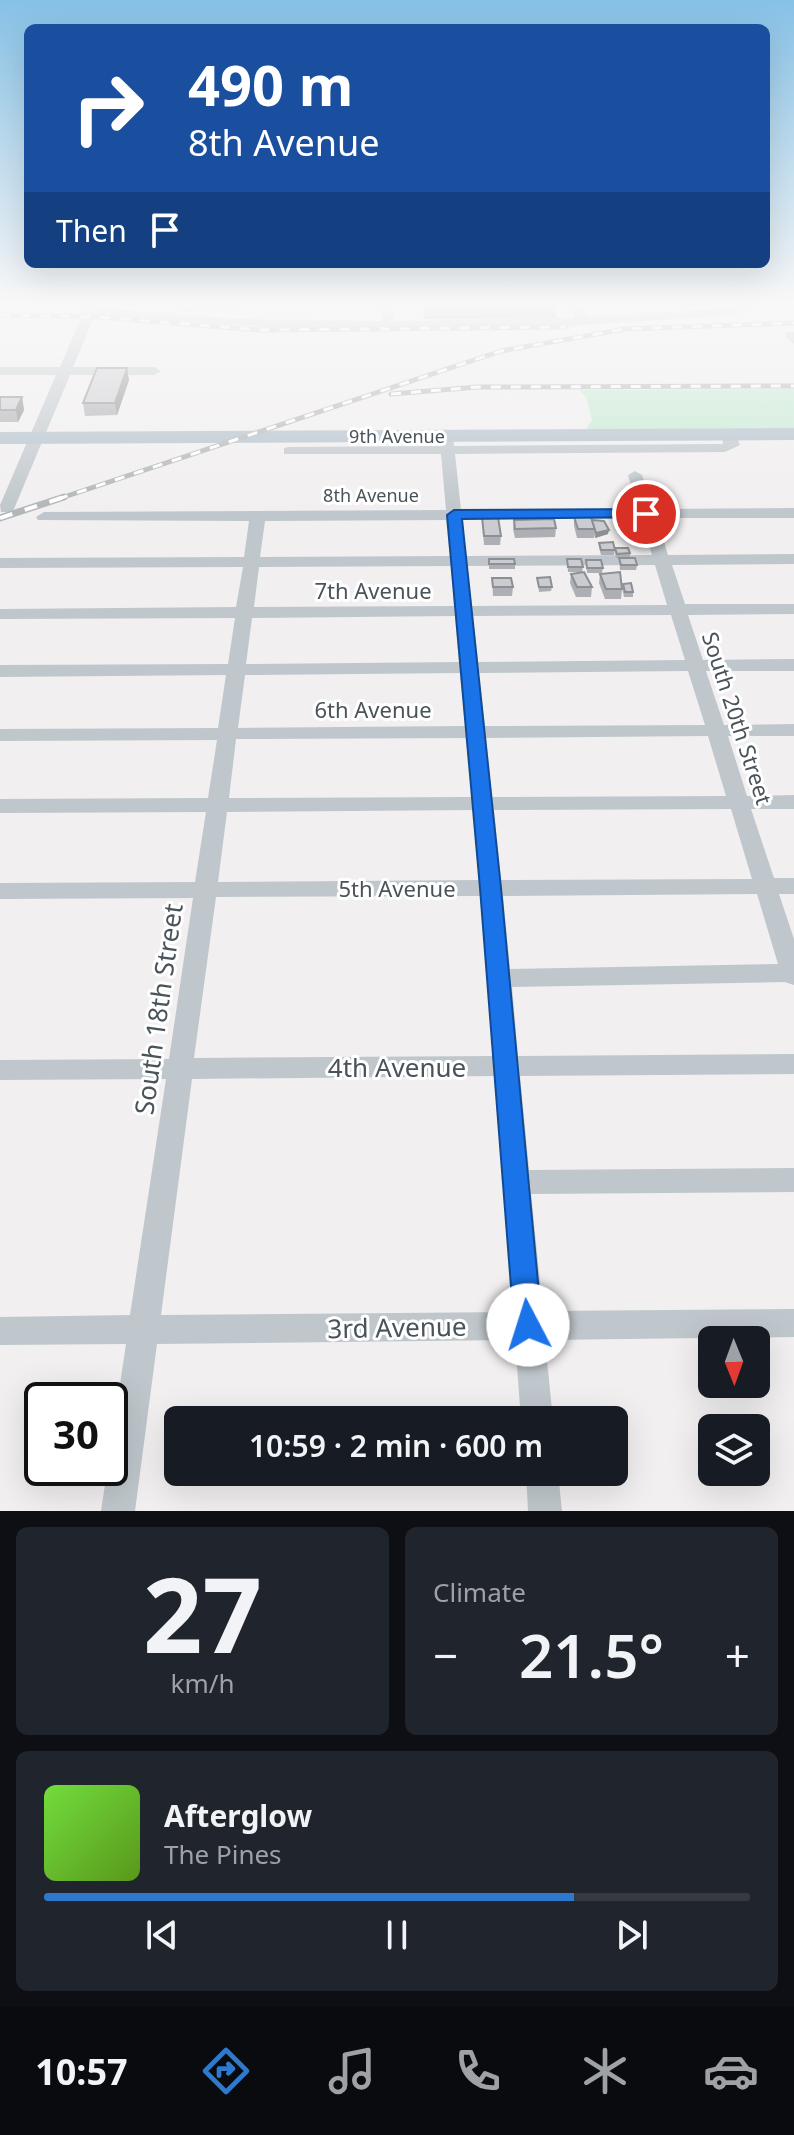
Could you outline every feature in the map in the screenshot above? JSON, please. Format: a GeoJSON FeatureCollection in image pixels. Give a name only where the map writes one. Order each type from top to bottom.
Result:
{"type":"FeatureCollection","features":[{"type":"Feature","properties":{"kind":"main road","name":"9th Avenue"},"geometry":{"type":"LineString","coordinates":[[0,438],[447,443],[794,434]]}},
{"type":"Feature","properties":{"kind":"street"},"geometry":{"type":"LineString","coordinates":[[6,509],[64,373]]}},
{"type":"Feature","properties":{"kind":"street"},"geometry":{"type":"LineString","coordinates":[[289,451],[447,443],[491,888],[536,1406]]}},
{"type":"Feature","properties":{"kind":"street","name":"South 20th Street"},"geometry":{"type":"LineString","coordinates":[[635,475],[794,974]]}},
{"type":"Feature","properties":{"kind":"street","name":"8th Avenue"},"geometry":{"type":"LineString","coordinates":[[44,517],[794,513]]}},
{"type":"Feature","properties":{"kind":"street","name":"South 18th Street"},"geometry":{"type":"LineString","coordinates":[[118,1511],[258,516]]}},
{"type":"Feature","properties":{"kind":"street"},"geometry":{"type":"LineString","coordinates":[[0,563],[794,559]]}},
{"type":"Feature","properties":{"kind":"street","name":"7th Avenue"},"geometry":{"type":"LineString","coordinates":[[0,614],[794,609]]}},
{"type":"Feature","properties":{"kind":"street"},"geometry":{"type":"LineString","coordinates":[[0,671],[794,665]]}},
{"type":"Feature","properties":{"kind":"street","name":"6th Avenue"},"geometry":{"type":"LineString","coordinates":[[0,735],[794,730]]}},
{"type":"Feature","properties":{"kind":"street"},"geometry":{"type":"LineString","coordinates":[[0,806],[794,802]]}},
{"type":"Feature","properties":{"kind":"street","name":"5th Avenue"},"geometry":{"type":"LineString","coordinates":[[0,891],[794,886]]}},
{"type":"Feature","properties":{"kind":"street"},"geometry":{"type":"LineString","coordinates":[[499,978],[794,974]]}},
{"type":"Feature","properties":{"kind":"street","name":"4th Avenue"},"geometry":{"type":"LineString","coordinates":[[0,1070],[794,1064]]}},
{"type":"Feature","properties":{"kind":"street"},"geometry":{"type":"LineString","coordinates":[[515,1182],[794,1180]]}},
{"type":"Feature","properties":{"kind":"street","name":"3rd Avenue"},"geometry":{"type":"LineString","coordinates":[[0,1331],[794,1323]]}},
{"type":"Feature","properties":{"kind":"street"},"geometry":{"type":"LineString","coordinates":[[543,1486],[545,1511]]}},
{"type":"Feature","properties":{"kind":"green space"},"geometry":{"type":"Polygon","coordinates":[[[794,389],[794,431],[588,432],[587,427],[592,421],[587,399],[580,390],[794,389]]]}},
{"type":"Feature","properties":{"kind":"building"},"geometry":{"type":"Polygon","coordinates":[[[95,373],[125,373],[115,403],[83,403],[95,373]]]}},
{"type":"Feature","properties":{"kind":"building"},"geometry":{"type":"Polygon","coordinates":[[[0,397],[22,397],[16,410],[0,410],[0,397]]]}},
{"type":"Feature","properties":{"kind":"building"},"geometry":{"type":"Polygon","coordinates":[[[482,517],[498,517],[501,536],[484,536],[482,517]]]}},
{"type":"Feature","properties":{"kind":"building"},"geometry":{"type":"Polygon","coordinates":[[[574,517],[591,517],[595,529],[578,529],[574,517]]]}},
{"type":"Feature","properties":{"kind":"building"},"geometry":{"type":"Polygon","coordinates":[[[633,517],[640,528],[623,528],[620,518],[633,517]]]}},
{"type":"Feature","properties":{"kind":"building"},"geometry":{"type":"Polygon","coordinates":[[[554,519],[556,528],[515,529],[514,520],[554,519]]]}},
{"type":"Feature","properties":{"kind":"building"},"geometry":{"type":"Polygon","coordinates":[[[592,520],[604,521],[609,530],[596,533],[592,520]]]}},
{"type":"Feature","properties":{"kind":"building"},"geometry":{"type":"Polygon","coordinates":[[[613,542],[615,550],[601,550],[599,543],[613,542]]]}},
{"type":"Feature","properties":{"kind":"building"},"geometry":{"type":"Polygon","coordinates":[[[615,548],[628,548],[630,553],[617,554],[615,548]]]}},
{"type":"Feature","properties":{"kind":"building"},"geometry":{"type":"Polygon","coordinates":[[[619,558],[635,558],[637,565],[621,565],[619,558]]]}},
{"type":"Feature","properties":{"kind":"building"},"geometry":{"type":"Polygon","coordinates":[[[489,559],[514,559],[515,564],[489,564],[489,559]]]}},
{"type":"Feature","properties":{"kind":"building"},"geometry":{"type":"Polygon","coordinates":[[[567,559],[581,559],[583,567],[568,567],[567,559]]]}},
{"type":"Feature","properties":{"kind":"building"},"geometry":{"type":"Polygon","coordinates":[[[586,560],[601,560],[603,568],[587,568],[586,560]]]}},
{"type":"Feature","properties":{"kind":"building"},"geometry":{"type":"Polygon","coordinates":[[[584,572],[592,587],[577,587],[571,574],[584,572]]]}},
{"type":"Feature","properties":{"kind":"building"},"geometry":{"type":"Polygon","coordinates":[[[620,572],[622,589],[606,589],[600,574],[620,572]]]}},
{"type":"Feature","properties":{"kind":"building"},"geometry":{"type":"Polygon","coordinates":[[[550,577],[552,587],[539,587],[537,578],[550,577]]]}},
{"type":"Feature","properties":{"kind":"building"},"geometry":{"type":"Polygon","coordinates":[[[492,578],[511,578],[513,587],[493,587],[492,578]]]}},
{"type":"Feature","properties":{"kind":"building"},"geometry":{"type":"Polygon","coordinates":[[[631,583],[633,592],[625,592],[623,584],[631,583]]]}},
{"type":"Feature","properties":{"kind":"railway"},"geometry":{"type":"LineString","coordinates":[[63,497],[437,373]]}},
{"type":"Feature","properties":{"kind":"railway"},"geometry":{"type":"LineString","coordinates":[[391,394],[478,387],[794,386]]}},
{"type":"Feature","properties":{"kind":"railway"},"geometry":{"type":"LineString","coordinates":[[0,518],[63,497]]}},
{"type":"Feature","properties":{"kind":"railway"},"geometry":{"type":"LineString","coordinates":[[58,499],[63,497]]}},
{"type":"Feature","properties":{"kind":"route"},"geometry":{"type":"LineString","coordinates":[[528,1325],[491,888],[454,515],[646,514]]}}]}
